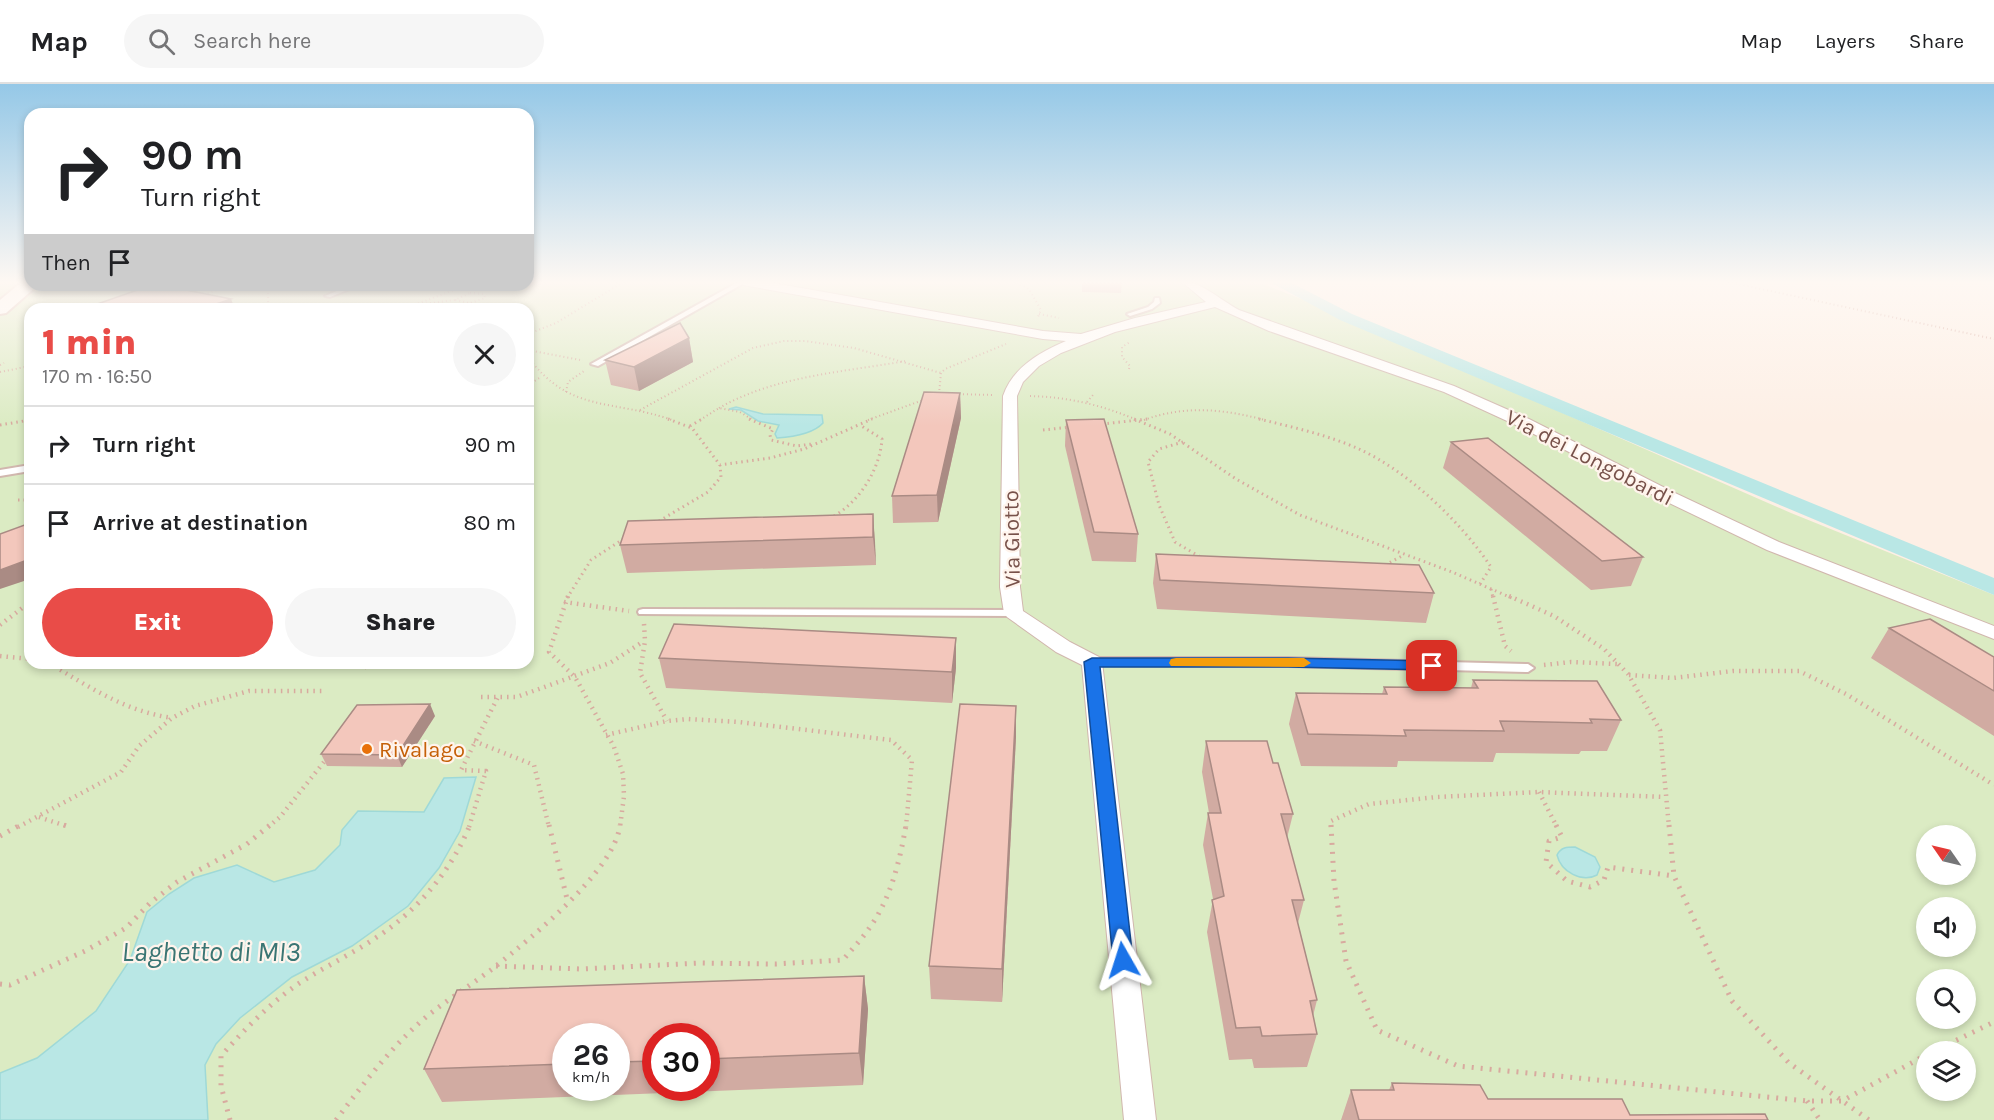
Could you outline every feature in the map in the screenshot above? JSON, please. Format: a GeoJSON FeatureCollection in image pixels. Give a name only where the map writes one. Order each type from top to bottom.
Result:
{"type":"FeatureCollection","features":[{"type":"Feature","properties":{"kind":"street"},"geometry":{"type":"LineString","coordinates":[[1012,329],[1027,332],[1047,344]]}},
{"type":"Feature","properties":{"kind":"street","name":"Via Giotto"},"geometry":{"type":"LineString","coordinates":[[1092,662],[1063,647],[1014,613],[1010,587],[1010,396],[1017,379],[1047,344],[1117,329]]}},
{"type":"Feature","properties":{"kind":"street","name":"Via dei Longobardi"},"geometry":{"type":"LineString","coordinates":[[1283,329],[1397,370],[1488,406],[1742,533],[1994,633]]}},
{"type":"Feature","properties":{"kind":"street"},"geometry":{"type":"LineString","coordinates":[[1092,662],[1140,1120]]}},
{"type":"Feature","properties":{"kind":"lane"},"geometry":{"type":"LineString","coordinates":[[595,364],[657,329]]}},
{"type":"Feature","properties":{"kind":"lane"},"geometry":{"type":"LineString","coordinates":[[0,473],[24,469]]}},
{"type":"Feature","properties":{"kind":"lane"},"geometry":{"type":"LineString","coordinates":[[643,612],[1014,613]]}},
{"type":"Feature","properties":{"kind":"lane"},"geometry":{"type":"LineString","coordinates":[[1092,662],[1288,662],[1528,668]]}},
{"type":"Feature","properties":{"kind":"path"},"geometry":{"type":"LineString","coordinates":[[720,465],[770,458],[816,444],[860,424],[940,394],[941,373],[951,365],[1002,347],[1030,329]]}},
{"type":"Feature","properties":{"kind":"path"},"geometry":{"type":"LineString","coordinates":[[1949,329],[1994,339]]}},
{"type":"Feature","properties":{"kind":"path"},"geometry":{"type":"LineString","coordinates":[[1129,369],[1130,366],[1122,357],[1122,347],[1133,340]]}},
{"type":"Feature","properties":{"kind":"path"},"geometry":{"type":"LineString","coordinates":[[639,411],[694,378],[765,344],[783,341],[814,343],[909,361],[941,373]]}},
{"type":"Feature","properties":{"kind":"path"},"geometry":{"type":"LineString","coordinates":[[534,351],[595,364]]}},
{"type":"Feature","properties":{"kind":"path"},"geometry":{"type":"LineString","coordinates":[[690,426],[742,395],[795,380],[909,361]]}},
{"type":"Feature","properties":{"kind":"path"},"geometry":{"type":"LineString","coordinates":[[566,392],[568,382],[595,364]]}},
{"type":"Feature","properties":{"kind":"path"},"geometry":{"type":"LineString","coordinates":[[534,366],[541,377],[566,392],[601,404],[639,411],[690,426],[720,465],[721,477],[708,492],[656,522]]}},
{"type":"Feature","properties":{"kind":"path"},"geometry":{"type":"LineString","coordinates":[[0,372],[24,367]]}},
{"type":"Feature","properties":{"kind":"path"},"geometry":{"type":"LineString","coordinates":[[534,381],[541,377]]}},
{"type":"Feature","properties":{"kind":"path"},"geometry":{"type":"LineString","coordinates":[[1086,403],[1093,395]]}},
{"type":"Feature","properties":{"kind":"path"},"geometry":{"type":"LineString","coordinates":[[718,408],[740,412],[752,420],[768,425],[773,429],[771,440],[797,446],[816,444]]}},
{"type":"Feature","properties":{"kind":"path"},"geometry":{"type":"LineString","coordinates":[[1093,425],[1141,421],[1160,414],[1186,409],[1230,411],[1307,431],[1359,449],[1396,470],[1473,540],[1491,567],[1480,584]]}},
{"type":"Feature","properties":{"kind":"path"},"geometry":{"type":"LineString","coordinates":[[0,425],[24,421]]}},
{"type":"Feature","properties":{"kind":"path"},"geometry":{"type":"LineString","coordinates":[[825,520],[843,513],[855,501],[883,451],[882,439],[860,424]]}},
{"type":"Feature","properties":{"kind":"path"},"geometry":{"type":"LineString","coordinates":[[1042,430],[1072,427]]}},
{"type":"Feature","properties":{"kind":"path"},"geometry":{"type":"LineString","coordinates":[[1184,442],[1159,449],[1148,462],[1156,494],[1175,542],[1203,558],[1213,559]]}},
{"type":"Feature","properties":{"kind":"path"},"geometry":{"type":"LineString","coordinates":[[18,500],[24,500]]}},
{"type":"Feature","properties":{"kind":"path"},"geometry":{"type":"LineString","coordinates":[[666,518],[675,521]]}},
{"type":"Feature","properties":{"kind":"path"},"geometry":{"type":"LineString","coordinates":[[336,1120],[378,1064],[426,1017],[496,966],[568,903],[600,867],[619,836],[624,796],[623,774],[614,747],[575,677],[549,652],[564,603],[591,560],[628,537]]}},
{"type":"Feature","properties":{"kind":"path"},"geometry":{"type":"LineString","coordinates":[[1376,569],[1403,555]]}},
{"type":"Feature","properties":{"kind":"path"},"geometry":{"type":"LineString","coordinates":[[1491,589],[1505,646],[1528,668],[1571,662],[1618,664]]}},
{"type":"Feature","properties":{"kind":"path"},"geometry":{"type":"LineString","coordinates":[[564,603],[643,612],[645,641],[640,673],[667,721]]}},
{"type":"Feature","properties":{"kind":"path"},"geometry":{"type":"LineString","coordinates":[[0,625],[24,607]]}},
{"type":"Feature","properties":{"kind":"path"},"geometry":{"type":"LineString","coordinates":[[481,697],[517,697],[610,663],[645,641]]}},
{"type":"Feature","properties":{"kind":"path"},"geometry":{"type":"LineString","coordinates":[[0,656],[24,658]]}},
{"type":"Feature","properties":{"kind":"path"},"geometry":{"type":"LineString","coordinates":[[59,669],[123,706],[148,716],[172,718]]}},
{"type":"Feature","properties":{"kind":"path"},"geometry":{"type":"LineString","coordinates":[[1628,675],[1673,678],[1733,671],[1799,671],[1846,694],[1994,785]]}},
{"type":"Feature","properties":{"kind":"path"},"geometry":{"type":"LineString","coordinates":[[0,836],[121,772],[139,746],[172,718],[195,706],[249,691],[323,691]]}},
{"type":"Feature","properties":{"kind":"path"},"geometry":{"type":"LineString","coordinates":[[230,1120],[221,1086],[221,1056],[255,1017],[297,985],[349,955],[402,919],[434,886],[462,845],[482,795],[486,771],[461,770],[498,697]]}},
{"type":"Feature","properties":{"kind":"path"},"geometry":{"type":"LineString","coordinates":[[496,966],[582,969],[701,963],[775,964],[843,960],[874,922],[893,880],[910,810],[912,760],[891,740],[739,722],[688,719],[667,721],[606,735]]}},
{"type":"Feature","properties":{"kind":"path"},"geometry":{"type":"LineString","coordinates":[[474,741],[534,765],[568,903]]}},
{"type":"Feature","properties":{"kind":"path"},"geometry":{"type":"LineString","coordinates":[[0,984],[10,985],[85,951],[126,928],[150,903],[177,882],[247,844],[280,817],[330,754]]}},
{"type":"Feature","properties":{"kind":"path"},"geometry":{"type":"LineString","coordinates":[[1539,792],[1562,837],[1549,841],[1546,862],[1567,881],[1590,887],[1604,880],[1608,867],[1674,876]]}},
{"type":"Feature","properties":{"kind":"path"},"geometry":{"type":"LineString","coordinates":[[1665,797],[1539,792],[1437,797],[1370,804],[1331,821],[1334,881],[1346,961],[1377,1030],[1458,1066],[1807,1101],[1842,1101],[1916,1060]]}},
{"type":"Feature","properties":{"kind":"path"},"geometry":{"type":"LineString","coordinates":[[39,816],[70,827]]}},
{"type":"Feature","properties":{"kind":"path"},"geometry":{"type":"LineString","coordinates":[[1952,1041],[1994,1023]]}},
{"type":"Feature","properties":{"kind":"path"},"geometry":{"type":"LineString","coordinates":[[1807,1101],[1820,1120]]}},
{"type":"Feature","properties":{"kind":"green space"},"geometry":{"type":"Polygon","coordinates":[[[0,329],[24,329],[24,669],[534,669],[534,329],[1372,329],[1791,513],[1994,595],[1994,1120],[0,1120],[0,329]]]}},
{"type":"Feature","properties":{"kind":"water"},"geometry":{"type":"Polygon","coordinates":[[[736,407],[763,414],[822,415],[823,423],[819,427],[796,436],[777,438],[775,434],[779,425],[758,421],[741,410],[729,409],[736,407]]]}},
{"type":"Feature","properties":{"kind":"water","name":"Laghetto di MI3"},"geometry":{"type":"Polygon","coordinates":[[[476,777],[460,831],[439,868],[408,906],[352,946],[292,977],[240,1018],[216,1044],[205,1065],[208,1120],[0,1120],[0,1073],[37,1058],[96,1011],[130,960],[147,912],[169,894],[194,878],[237,865],[274,882],[315,870],[340,845],[342,830],[358,811],[424,812],[444,778],[476,777]]]}},
{"type":"Feature","properties":{"kind":"water"},"geometry":{"type":"Polygon","coordinates":[[[1575,847],[1595,857],[1600,867],[1597,875],[1579,877],[1567,871],[1559,861],[1557,855],[1560,850],[1575,847]]]}},
{"type":"Feature","properties":{"kind":"building"},"geometry":{"type":"Polygon","coordinates":[[[667,329],[684,329],[689,338],[634,367],[605,360],[667,329]]]}},
{"type":"Feature","properties":{"kind":"building"},"geometry":{"type":"Polygon","coordinates":[[[924,392],[960,393],[937,495],[892,496],[924,392]]]}},
{"type":"Feature","properties":{"kind":"building"},"geometry":{"type":"Polygon","coordinates":[[[1104,419],[1138,534],[1094,532],[1066,420],[1104,419]]]}},
{"type":"Feature","properties":{"kind":"building"},"geometry":{"type":"Polygon","coordinates":[[[1488,438],[1643,557],[1602,561],[1451,442],[1488,438]]]}},
{"type":"Feature","properties":{"kind":"building"},"geometry":{"type":"Polygon","coordinates":[[[873,514],[873,537],[620,545],[628,521],[873,514]]]}},
{"type":"Feature","properties":{"kind":"building"},"geometry":{"type":"Polygon","coordinates":[[[24,525],[24,561],[0,570],[0,534],[24,525]]]}},
{"type":"Feature","properties":{"kind":"building"},"geometry":{"type":"Polygon","coordinates":[[[1156,554],[1419,565],[1434,593],[1160,580],[1156,554]]]}},
{"type":"Feature","properties":{"kind":"building"},"geometry":{"type":"Polygon","coordinates":[[[1930,619],[1994,657],[1994,691],[1889,628],[1930,619]]]}},
{"type":"Feature","properties":{"kind":"building"},"geometry":{"type":"Polygon","coordinates":[[[674,624],[956,638],[952,672],[659,658],[674,624]]]}},
{"type":"Feature","properties":{"kind":"building"},"geometry":{"type":"Polygon","coordinates":[[[1473,680],[1597,681],[1621,720],[1590,719],[1592,723],[1500,721],[1504,731],[1404,730],[1406,736],[1308,734],[1296,693],[1387,694],[1384,687],[1478,688],[1473,680]]]}},
{"type":"Feature","properties":{"kind":"building"},"geometry":{"type":"Polygon","coordinates":[[[430,704],[397,755],[321,754],[357,705],[430,704]]]}},
{"type":"Feature","properties":{"kind":"building"},"geometry":{"type":"Polygon","coordinates":[[[960,704],[1016,706],[1002,969],[929,966],[960,704]]]}},
{"type":"Feature","properties":{"kind":"building"},"geometry":{"type":"Polygon","coordinates":[[[1206,741],[1267,741],[1273,763],[1278,763],[1293,814],[1281,814],[1304,900],[1292,900],[1317,1000],[1310,1001],[1317,1034],[1262,1036],[1260,1027],[1236,1028],[1212,900],[1224,896],[1208,813],[1221,813],[1206,741]]]}},
{"type":"Feature","properties":{"kind":"building"},"geometry":{"type":"Polygon","coordinates":[[[864,976],[859,1053],[720,1058],[720,1023],[642,1023],[642,1061],[630,1062],[630,1023],[552,1023],[552,1064],[424,1069],[457,990],[864,976]]]}},
{"type":"Feature","properties":{"kind":"building"},"geometry":{"type":"Polygon","coordinates":[[[1392,1083],[1480,1085],[1488,1099],[1622,1099],[1630,1115],[1765,1114],[1768,1120],[1359,1120],[1351,1090],[1394,1090],[1392,1083]]]}},
{"type":"Feature","properties":{"kind":"waterway"},"geometry":{"type":"LineString","coordinates":[[1376,329],[1994,587]]}},
{"type":"Feature","properties":{"kind":"slow traffic"},"geometry":{"type":"LineString","coordinates":[[1176,663],[1304,663]]}},
{"type":"Feature","properties":{"kind":"place","name":"Rivalago"},"geometry":{"type":"Point","coordinates":[367,749]}},
{"type":"Feature","properties":{"kind":"route"},"geometry":{"type":"LineString","coordinates":[[1123,960],[1092,662],[1288,662],[1432,666]]}}]}
